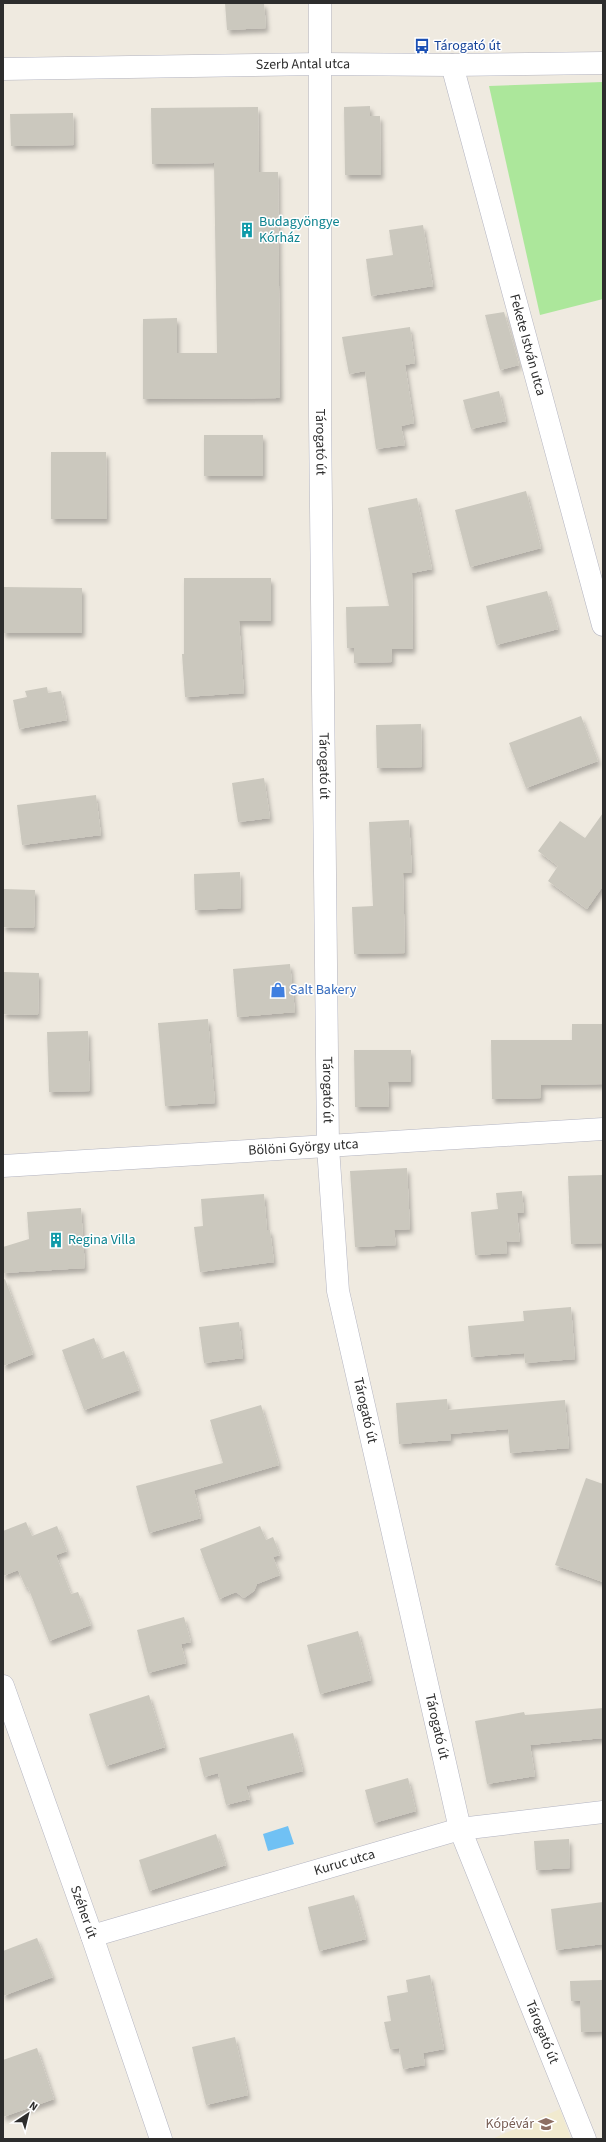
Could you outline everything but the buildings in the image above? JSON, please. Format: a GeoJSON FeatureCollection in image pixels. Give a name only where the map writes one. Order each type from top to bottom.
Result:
{"type":"FeatureCollection","features":[{"type":"Feature","properties":{"kind":"street","name":"Tárogató út"},"geometry":{"type":"LineString","coordinates":[[320,3],[320,424],[328,1147],[338,1291],[460,1829],[585,2139]]}},
{"type":"Feature","properties":{"kind":"street","name":"Szerb Antal utca"},"geometry":{"type":"LineString","coordinates":[[3,69],[321,64],[452,65],[603,63]]}},
{"type":"Feature","properties":{"kind":"street","name":"Fekete István utca"},"geometry":{"type":"LineString","coordinates":[[452,65],[603,625]]}},
{"type":"Feature","properties":{"kind":"street","name":"Bölöni György utca"},"geometry":{"type":"LineString","coordinates":[[3,1166],[603,1129]]}},
{"type":"Feature","properties":{"kind":"street","name":"Széher út"},"geometry":{"type":"LineString","coordinates":[[3,1686],[92,1936],[161,2139]]}},
{"type":"Feature","properties":{"kind":"street","name":"Kuruc utca"},"geometry":{"type":"LineString","coordinates":[[92,1936],[460,1829],[603,1812]]}},
{"type":"Feature","properties":{"kind":"shaded area","name":"Kópévár"},"geometry":{"type":"Polygon","coordinates":[[[560,2109],[571,2139],[492,2139],[560,2109]]]}},
{"type":"Feature","properties":{"kind":"green space"},"geometry":{"type":"Polygon","coordinates":[[[603,82],[603,299],[540,315],[489,86],[603,82]]]}},
{"type":"Feature","properties":{"kind":"water"},"geometry":{"type":"Polygon","coordinates":[[[288,1826],[294,1844],[268,1851],[263,1834],[288,1826]]]}},
{"type":"Feature","properties":{"kind":"place","name":"Tárogató út"},"geometry":{"type":"Point","coordinates":[422,46]}},
{"type":"Feature","properties":{"kind":"place","name":"Budagyöngye Kórház"},"geometry":{"type":"Point","coordinates":[247,230]}},
{"type":"Feature","properties":{"kind":"place","name":"Salt Bakery"},"geometry":{"type":"Point","coordinates":[278,990]}},
{"type":"Feature","properties":{"kind":"place","name":"Regina Villa"},"geometry":{"type":"Point","coordinates":[56,1240]}},
{"type":"Feature","properties":{"kind":"place","name":"Kópévár"},"geometry":{"type":"Point","coordinates":[546,2124]}}]}
